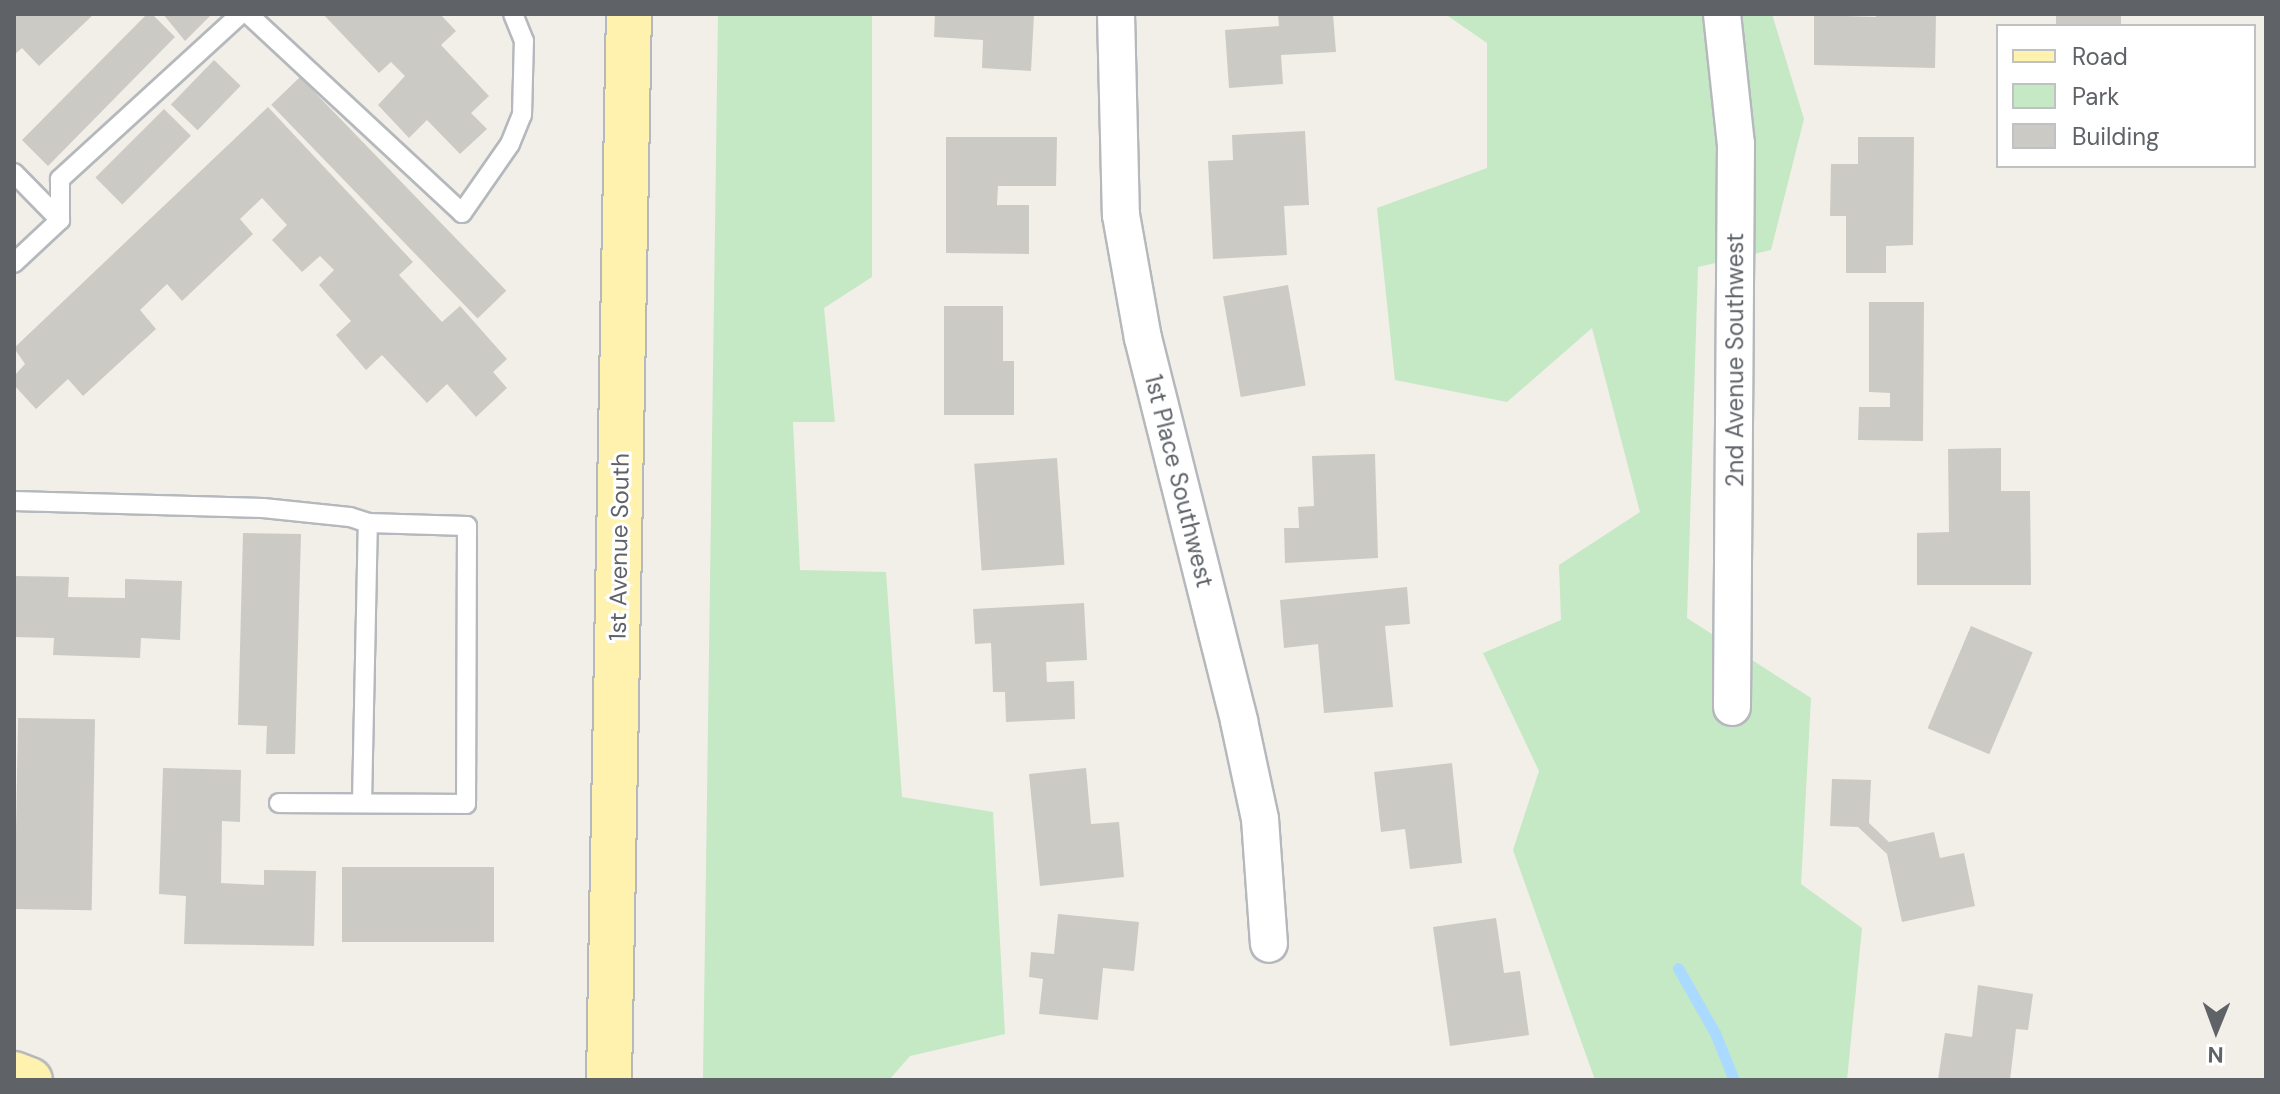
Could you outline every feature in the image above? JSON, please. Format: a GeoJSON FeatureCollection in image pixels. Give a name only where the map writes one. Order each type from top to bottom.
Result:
{"type":"FeatureCollection","features":[{"type":"Feature","properties":{"kind":"main road","name":"1st Avenue South"},"geometry":{"type":"LineString","coordinates":[[609,1080],[629,14]]}},
{"type":"Feature","properties":{"kind":"main road"},"geometry":{"type":"LineString","coordinates":[[14,1074],[30,1080]]}},
{"type":"Feature","properties":{"kind":"street","name":"1st Place Southwest"},"geometry":{"type":"LineString","coordinates":[[1116,14],[1121,215],[1143,338],[1239,721],[1260,819],[1269,944]]}},
{"type":"Feature","properties":{"kind":"street","name":"2nd Avenue Southwest"},"geometry":{"type":"LineString","coordinates":[[1722,14],[1736,144],[1732,707]]}},
{"type":"Feature","properties":{"kind":"lane"},"geometry":{"type":"LineString","coordinates":[[14,263],[60,220],[60,179],[241,14]]}},
{"type":"Feature","properties":{"kind":"lane"},"geometry":{"type":"LineString","coordinates":[[248,14],[462,213],[510,144],[522,115],[524,41],[513,14]]}},
{"type":"Feature","properties":{"kind":"lane"},"geometry":{"type":"LineString","coordinates":[[14,173],[60,220]]}},
{"type":"Feature","properties":{"kind":"lane"},"geometry":{"type":"LineString","coordinates":[[14,501],[263,508],[350,517],[368,523],[467,526],[466,804],[279,803]]}},
{"type":"Feature","properties":{"kind":"lane"},"geometry":{"type":"LineString","coordinates":[[362,803],[368,523]]}},
{"type":"Feature","properties":{"kind":"green space"},"geometry":{"type":"Polygon","coordinates":[[[718,14],[872,14],[872,277],[824,308],[835,422],[793,422],[800,570],[886,572],[902,797],[993,812],[1005,1034],[910,1056],[889,1080],[703,1080],[718,14]]]}},
{"type":"Feature","properties":{"kind":"green space"},"geometry":{"type":"Polygon","coordinates":[[[1445,14],[1772,14],[1804,119],[1771,250],[1698,267],[1687,618],[1811,698],[1801,884],[1862,928],[1847,1080],[1595,1080],[1513,850],[1539,771],[1483,653],[1561,620],[1559,565],[1640,512],[1592,328],[1507,402],[1395,380],[1377,208],[1487,168],[1487,43],[1445,14]]]}},
{"type":"Feature","properties":{"kind":"building"},"geometry":{"type":"Polygon","coordinates":[[[14,14],[94,14],[39,66],[22,48],[14,55],[14,14]]]}},
{"type":"Feature","properties":{"kind":"building"},"geometry":{"type":"Polygon","coordinates":[[[147,14],[152,14],[175,37],[48,166],[22,140],[147,14]]]}},
{"type":"Feature","properties":{"kind":"building"},"geometry":{"type":"Polygon","coordinates":[[[163,14],[212,14],[185,41],[163,14]]]}},
{"type":"Feature","properties":{"kind":"building"},"geometry":{"type":"Polygon","coordinates":[[[323,14],[440,14],[456,31],[441,45],[489,96],[471,113],[487,129],[460,154],[427,120],[409,138],[378,105],[405,76],[391,62],[379,73],[323,14]]]}},
{"type":"Feature","properties":{"kind":"building"},"geometry":{"type":"Polygon","coordinates":[[[935,14],[1034,14],[1031,71],[982,68],[983,40],[934,37],[935,14]]]}},
{"type":"Feature","properties":{"kind":"building"},"geometry":{"type":"Polygon","coordinates":[[[1278,14],[1333,14],[1336,52],[1281,55],[1283,84],[1229,88],[1225,30],[1279,26],[1278,14]]]}},
{"type":"Feature","properties":{"kind":"building"},"geometry":{"type":"Polygon","coordinates":[[[1876,14],[1936,14],[1935,68],[1814,65],[1814,15],[1876,17],[1876,14]]]}},
{"type":"Feature","properties":{"kind":"building"},"geometry":{"type":"Polygon","coordinates":[[[2056,14],[2121,14],[2121,24],[2056,24],[2056,14]]]}},
{"type":"Feature","properties":{"kind":"building"},"geometry":{"type":"Polygon","coordinates":[[[214,60],[241,86],[198,130],[171,105],[214,60]]]}},
{"type":"Feature","properties":{"kind":"building"},"geometry":{"type":"Polygon","coordinates":[[[300,77],[506,291],[478,318],[271,105],[300,77]]]}},
{"type":"Feature","properties":{"kind":"building"},"geometry":{"type":"Polygon","coordinates":[[[268,107],[413,262],[399,275],[442,322],[460,306],[507,359],[493,372],[507,388],[476,417],[447,384],[427,403],[382,355],[366,370],[336,335],[351,321],[319,285],[334,270],[320,256],[302,272],[272,240],[287,225],[262,198],[240,219],[253,234],[182,301],[167,284],[140,310],[156,329],[83,396],[68,379],[36,409],[14,385],[14,376],[25,364],[14,348],[268,107]]]}},
{"type":"Feature","properties":{"kind":"building"},"geometry":{"type":"Polygon","coordinates":[[[164,109],[191,136],[122,204],[95,178],[164,109]]]}},
{"type":"Feature","properties":{"kind":"building"},"geometry":{"type":"Polygon","coordinates":[[[1305,131],[1309,205],[1284,206],[1287,255],[1213,259],[1208,161],[1233,160],[1232,135],[1305,131]]]}},
{"type":"Feature","properties":{"kind":"building"},"geometry":{"type":"Polygon","coordinates":[[[946,137],[1057,137],[1056,186],[998,186],[997,205],[1029,205],[1029,254],[946,253],[946,137]]]}},
{"type":"Feature","properties":{"kind":"building"},"geometry":{"type":"Polygon","coordinates":[[[1858,137],[1914,137],[1913,245],[1886,246],[1886,273],[1846,273],[1846,216],[1830,216],[1831,164],[1858,164],[1858,137]]]}},
{"type":"Feature","properties":{"kind":"building"},"geometry":{"type":"Polygon","coordinates":[[[1288,285],[1306,385],[1241,397],[1223,296],[1288,285]]]}},
{"type":"Feature","properties":{"kind":"building"},"geometry":{"type":"Polygon","coordinates":[[[1869,302],[1924,302],[1923,441],[1858,440],[1859,407],[1890,407],[1890,393],[1869,392],[1869,302]]]}},
{"type":"Feature","properties":{"kind":"building"},"geometry":{"type":"Polygon","coordinates":[[[944,306],[1003,306],[1003,361],[1014,361],[1014,415],[944,415],[944,306]]]}},
{"type":"Feature","properties":{"kind":"building"},"geometry":{"type":"Polygon","coordinates":[[[2001,448],[2001,491],[2030,491],[2031,585],[1917,585],[1917,533],[1949,532],[1948,449],[2001,448]]]}},
{"type":"Feature","properties":{"kind":"building"},"geometry":{"type":"Polygon","coordinates":[[[1375,454],[1378,558],[1285,563],[1284,528],[1299,528],[1298,507],[1314,506],[1312,456],[1375,454]]]}},
{"type":"Feature","properties":{"kind":"building"},"geometry":{"type":"Polygon","coordinates":[[[1057,458],[1064,565],[982,571],[974,464],[1057,458]]]}},
{"type":"Feature","properties":{"kind":"building"},"geometry":{"type":"Polygon","coordinates":[[[243,533],[301,534],[295,754],[266,754],[267,726],[238,725],[243,533]]]}},
{"type":"Feature","properties":{"kind":"building"},"geometry":{"type":"Polygon","coordinates":[[[14,576],[69,577],[68,597],[125,598],[125,579],[182,581],[180,640],[141,638],[140,658],[53,655],[54,638],[14,637],[14,576]]]}},
{"type":"Feature","properties":{"kind":"building"},"geometry":{"type":"Polygon","coordinates":[[[1407,587],[1410,624],[1385,626],[1393,707],[1324,713],[1318,644],[1284,648],[1280,600],[1407,587]]]}},
{"type":"Feature","properties":{"kind":"building"},"geometry":{"type":"Polygon","coordinates":[[[1084,603],[1087,660],[1046,662],[1047,682],[1074,681],[1075,719],[1006,722],[1005,692],[993,692],[991,643],[975,644],[973,609],[1084,603]]]}},
{"type":"Feature","properties":{"kind":"building"},"geometry":{"type":"Polygon","coordinates":[[[1971,626],[2033,652],[1989,754],[1928,728],[1971,626]]]}},
{"type":"Feature","properties":{"kind":"building"},"geometry":{"type":"Polygon","coordinates":[[[18,718],[95,719],[92,910],[15,909],[18,718]]]}},
{"type":"Feature","properties":{"kind":"building"},"geometry":{"type":"Polygon","coordinates":[[[1452,763],[1462,863],[1410,869],[1405,829],[1381,832],[1374,772],[1452,763]]]}},
{"type":"Feature","properties":{"kind":"building"},"geometry":{"type":"Polygon","coordinates":[[[163,768],[241,770],[240,822],[222,821],[221,883],[264,885],[264,870],[316,871],[314,946],[184,944],[186,896],[159,894],[163,768]]]}},
{"type":"Feature","properties":{"kind":"building"},"geometry":{"type":"Polygon","coordinates":[[[1086,768],[1091,824],[1119,822],[1124,877],[1040,886],[1029,774],[1086,768]]]}},
{"type":"Feature","properties":{"kind":"building"},"geometry":{"type":"Polygon","coordinates":[[[1832,779],[1871,780],[1869,823],[1889,842],[1934,832],[1940,858],[1964,853],[1975,906],[1902,922],[1887,854],[1858,827],[1830,826],[1832,779]]]}},
{"type":"Feature","properties":{"kind":"building"},"geometry":{"type":"Polygon","coordinates":[[[342,867],[494,867],[494,942],[342,942],[342,867]]]}},
{"type":"Feature","properties":{"kind":"building"},"geometry":{"type":"Polygon","coordinates":[[[1058,914],[1139,922],[1134,971],[1103,968],[1098,1020],[1039,1014],[1043,979],[1029,977],[1031,952],[1054,954],[1058,914]]]}},
{"type":"Feature","properties":{"kind":"building"},"geometry":{"type":"Polygon","coordinates":[[[1496,918],[1504,973],[1520,971],[1529,1035],[1450,1046],[1433,927],[1496,918]]]}},
{"type":"Feature","properties":{"kind":"building"},"geometry":{"type":"Polygon","coordinates":[[[1978,985],[2033,994],[2028,1030],[2016,1029],[2010,1080],[1938,1080],[1945,1033],[1972,1037],[1978,985]]]}},
{"type":"Feature","properties":{"kind":"waterway"},"geometry":{"type":"LineString","coordinates":[[1678,968],[1715,1033],[1734,1080]]}}]}
